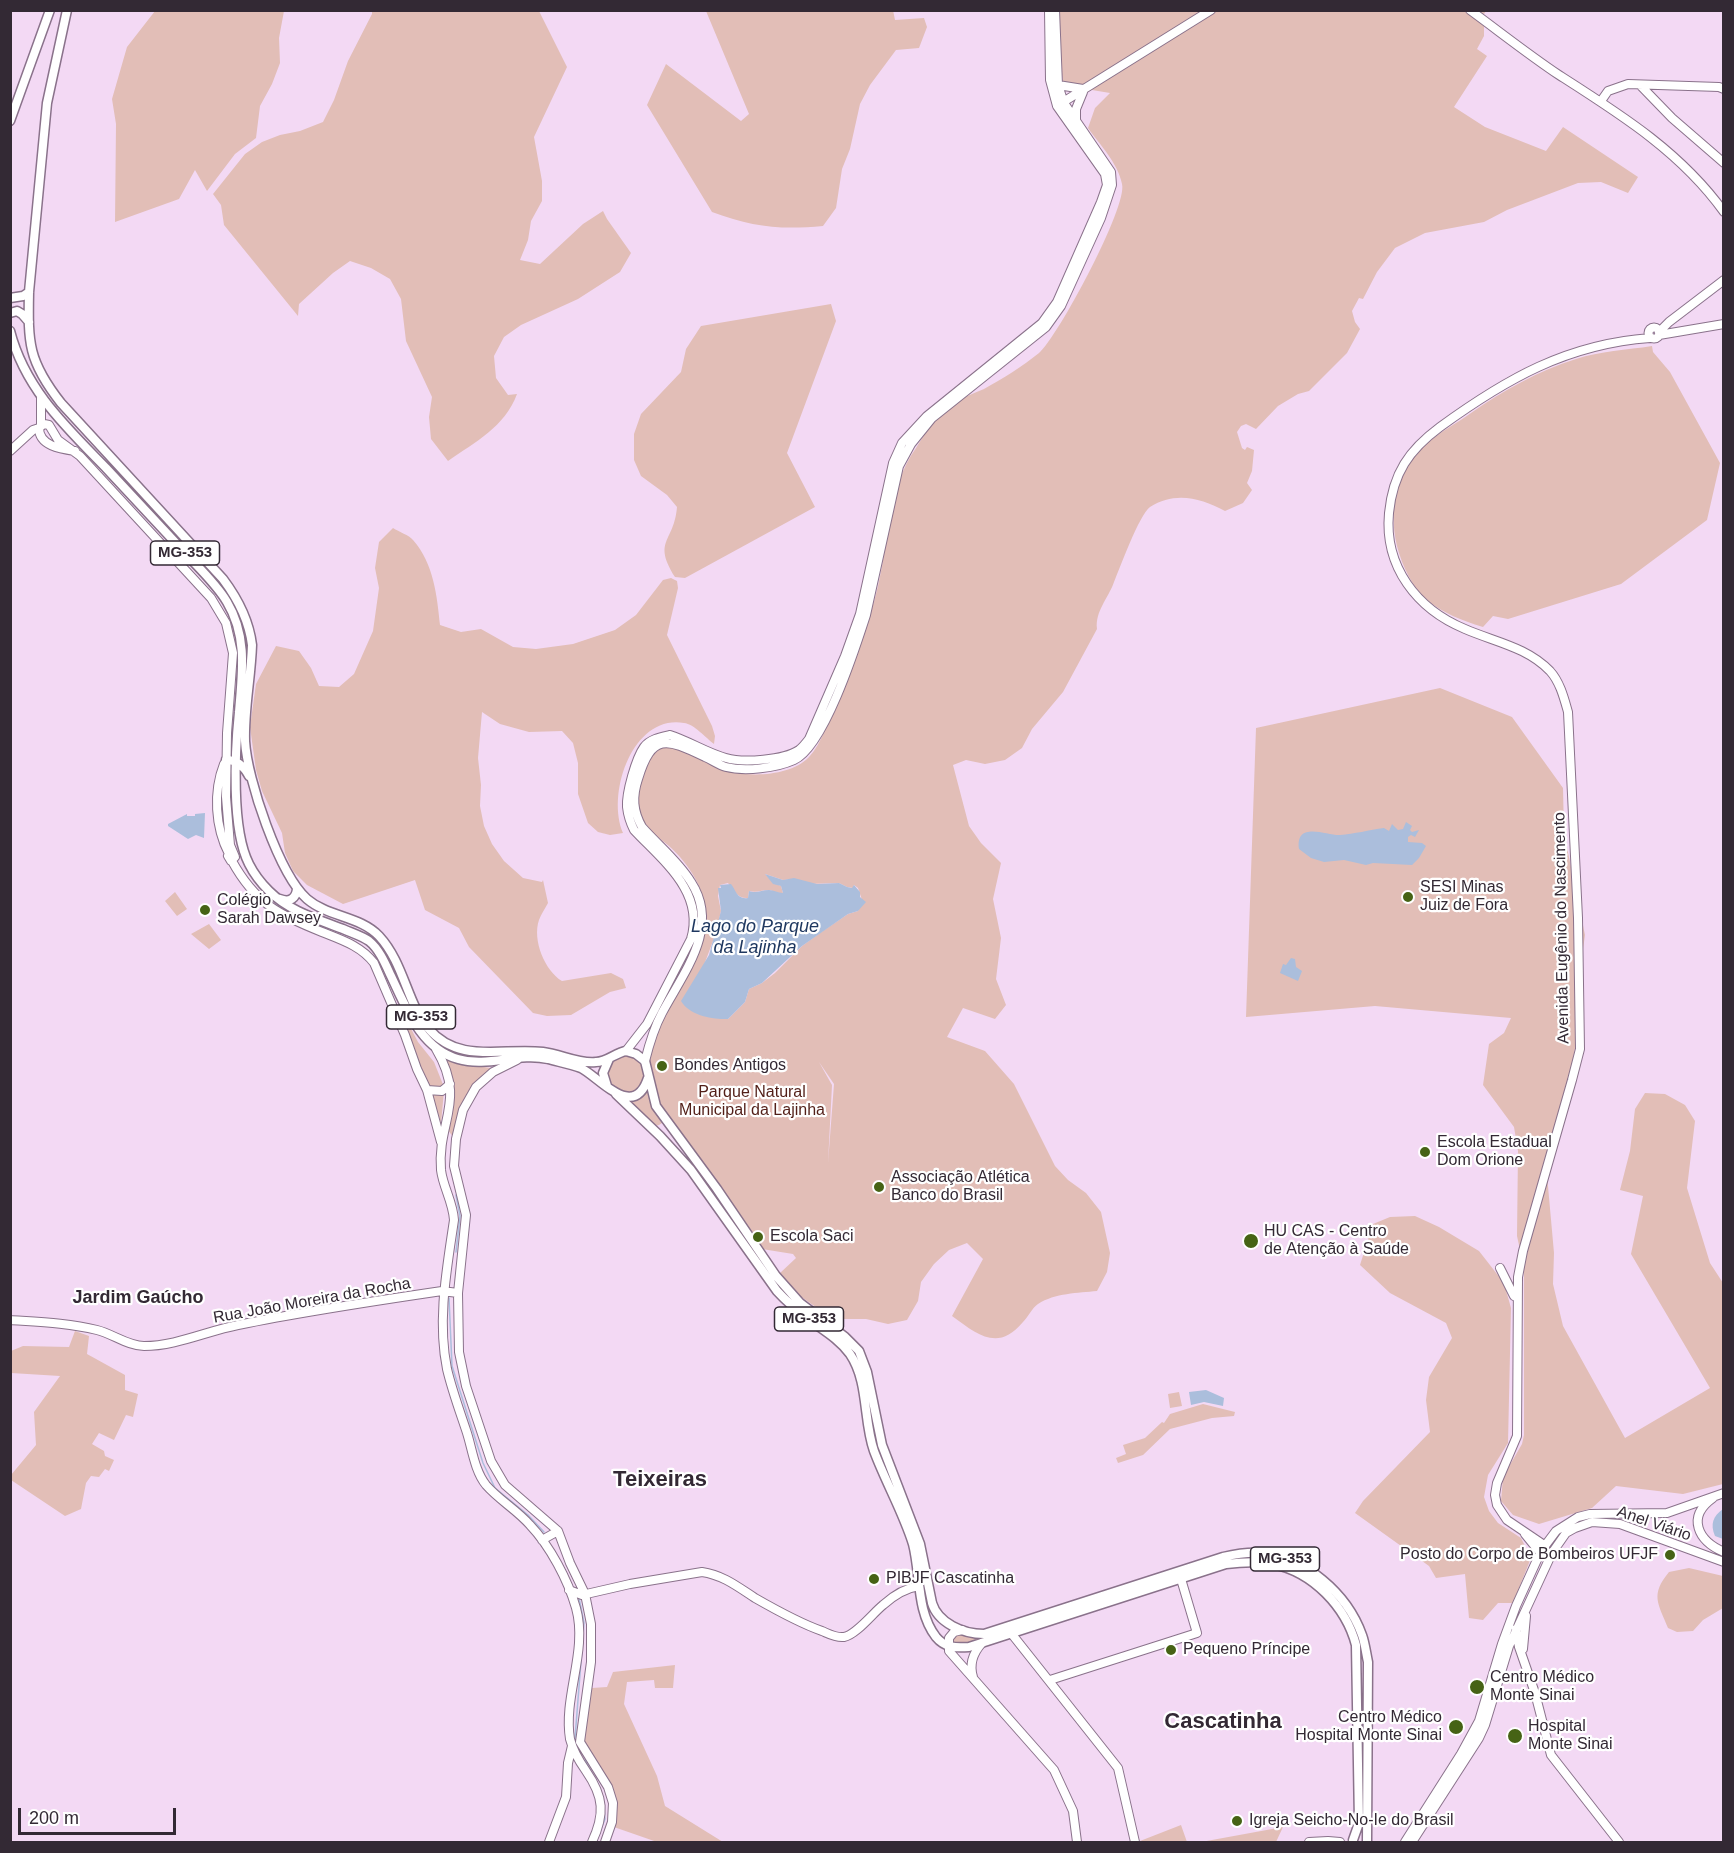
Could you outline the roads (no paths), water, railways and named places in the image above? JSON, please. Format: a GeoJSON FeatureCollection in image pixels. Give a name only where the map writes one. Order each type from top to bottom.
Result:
{"type":"FeatureCollection","features":[{"type":"Feature","properties":{"kind":"main road"},"geometry":{"type":"LineString","coordinates":[[10,121],[50,10]]}},
{"type":"Feature","properties":{"kind":"main road","name":"MG-353"},"geometry":{"type":"LineString","coordinates":[[67,10],[47,103],[29,292],[29,322],[33,357],[40,375],[52,392],[223,579],[243,611],[252,645],[245,739],[252,782],[284,867],[297,889],[309,901],[322,909],[364,925],[379,936],[395,958],[427,1027],[448,1044],[471,1052],[530,1050],[585,1062],[600,1062],[626,1051]]}},
{"type":"Feature","properties":{"kind":"main road"},"geometry":{"type":"LineString","coordinates":[[1048,10],[1050,80],[1060,104],[1105,174],[1107,185],[1101,202],[1057,303],[1042,323],[927,416],[902,443],[893,463],[860,614],[845,657],[808,739],[800,749],[792,753],[741,761],[724,758],[670,735],[651,741],[644,748],[631,781],[626,804],[629,819],[634,830],[686,888],[693,906],[694,927],[691,939],[647,1024],[626,1051],[636,1054],[645,1061],[660,1016],[696,950],[702,931],[701,903],[690,880],[642,827],[636,817],[633,804],[636,784],[648,752],[664,743],[675,744],[725,767],[739,769],[770,767],[794,760],[812,745],[835,699],[866,615],[899,466],[910,444],[932,418],[1046,327],[1061,306],[1101,218],[1112,185],[1112,172],[1060,104],[1055,10]]}},
{"type":"Feature","properties":{"kind":"main road"},"geometry":{"type":"LineString","coordinates":[[1060,104],[1211,10]]}},
{"type":"Feature","properties":{"kind":"main road"},"geometry":{"type":"LineString","coordinates":[[1470,10],[1557,74],[1602,101],[1675,157],[1724,212]]}},
{"type":"Feature","properties":{"kind":"main road"},"geometry":{"type":"LineString","coordinates":[[1602,101],[1608,91],[1628,84],[1724,88]]}},
{"type":"Feature","properties":{"kind":"main road"},"geometry":{"type":"LineString","coordinates":[[1058,85],[1084,89]]}},
{"type":"Feature","properties":{"kind":"main road"},"geometry":{"type":"LineString","coordinates":[[1641,86],[1672,118],[1724,163]]}},
{"type":"Feature","properties":{"kind":"main road"},"geometry":{"type":"LineString","coordinates":[[1076,122],[1076,110],[1084,89]]}},
{"type":"Feature","properties":{"kind":"main road"},"geometry":{"type":"LineString","coordinates":[[1654,333],[1724,280]]}},
{"type":"Feature","properties":{"kind":"main road"},"geometry":{"type":"LineString","coordinates":[[10,298],[16,298],[29,292]]}},
{"type":"Feature","properties":{"kind":"main road"},"geometry":{"type":"LineString","coordinates":[[10,313],[14,311],[22,314],[29,322]]}},
{"type":"Feature","properties":{"kind":"main road","name":"Avenida Eugênio do Nascimento"},"geometry":{"type":"LineString","coordinates":[[1546,1550],[1507,1520],[1497,1505],[1495,1495],[1497,1483],[1517,1436],[1517,1339],[1523,1251],[1580,1049],[1578,918],[1568,712],[1564,699],[1539,667],[1497,640],[1465,629],[1431,610],[1414,595],[1398,571],[1390,545],[1388,524],[1390,504],[1404,462],[1416,447],[1474,402],[1529,370],[1581,350],[1638,339],[1654,333],[1724,324]]}},
{"type":"Feature","properties":{"kind":"main road","name":"MG-353"},"geometry":{"type":"LineString","coordinates":[[10,331],[15,350],[25,371],[42,398],[62,423],[153,518],[221,592],[229,604],[240,633],[243,651],[243,668],[230,760],[238,820],[235,856],[285,904],[371,942],[385,963],[417,1028],[436,1048],[460,1060],[474,1062],[542,1058],[583,1069],[613,1092],[652,1128],[691,1170],[777,1291],[791,1306],[833,1337],[849,1353],[858,1373],[874,1451],[913,1545],[915,1586],[930,1627],[937,1639],[948,1646],[957,1648],[982,1643],[1178,1576],[1230,1556],[1252,1553],[1271,1555],[1308,1570],[1325,1582],[1343,1600],[1362,1634],[1368,1662],[1365,1842],[1351,1841],[1359,1823],[1357,1658],[1353,1636],[1334,1602],[1313,1582],[1292,1570],[1274,1564],[1247,1562],[1226,1564],[1178,1576],[984,1634],[959,1629],[943,1620],[934,1611],[914,1525],[882,1445],[867,1372],[859,1351],[845,1336],[788,1292],[758,1252],[717,1189],[656,1106],[645,1061]]}},
{"type":"Feature","properties":{"kind":"main road"},"geometry":{"type":"LineString","coordinates":[[42,398],[40,435],[50,446],[75,451]]}},
{"type":"Feature","properties":{"kind":"main road"},"geometry":{"type":"LineString","coordinates":[[20,442],[47,438],[52,430],[62,423]]}},
{"type":"Feature","properties":{"kind":"main road"},"geometry":{"type":"LineString","coordinates":[[10,451],[33,430],[47,424],[58,440],[75,451],[211,598],[226,623],[233,653],[230,760],[226,797],[235,856]]}},
{"type":"Feature","properties":{"kind":"main road"},"geometry":{"type":"LineString","coordinates":[[230,760],[244,768],[252,782]]}},
{"type":"Feature","properties":{"kind":"main road"},"geometry":{"type":"LineString","coordinates":[[230,760],[221,771],[216,797],[220,831],[235,856],[246,884],[255,895],[273,909],[306,926],[349,943],[369,956],[388,994],[427,1090],[442,1146],[442,1176],[453,1208],[454,1220],[444,1292],[447,1367],[477,1467],[485,1483],[530,1524],[550,1553],[569,1590],[579,1622],[577,1661],[568,1720],[579,1745],[608,1787],[613,1803],[612,1822],[605,1842]]}},
{"type":"Feature","properties":{"kind":"main road"},"geometry":{"type":"LineString","coordinates":[[216,797],[224,794],[226,797]]}},
{"type":"Feature","properties":{"kind":"main road"},"geometry":{"type":"LineString","coordinates":[[277,898],[290,901],[297,889]]}},
{"type":"Feature","properties":{"kind":"main road"},"geometry":{"type":"LineString","coordinates":[[436,1048],[450,1084],[450,1112],[442,1146]]}},
{"type":"Feature","properties":{"kind":"main road"},"geometry":{"type":"LineString","coordinates":[[612,1056],[607,1061],[603,1073],[604,1079],[613,1092],[623,1096],[638,1093],[647,1082],[648,1075]]}},
{"type":"Feature","properties":{"kind":"main road"},"geometry":{"type":"LineString","coordinates":[[526,1058],[505,1064],[482,1081],[470,1096],[460,1120],[454,1158],[466,1215],[458,1293],[458,1333],[460,1365],[491,1461],[505,1485],[558,1531],[585,1594],[591,1624],[591,1662],[579,1745],[569,1769]]}},
{"type":"Feature","properties":{"kind":"main road"},"geometry":{"type":"LineString","coordinates":[[427,1090],[442,1090],[450,1084]]}},
{"type":"Feature","properties":{"kind":"main road"},"geometry":{"type":"LineString","coordinates":[[652,1128],[666,1122]]}},
{"type":"Feature","properties":{"kind":"main road"},"geometry":{"type":"LineString","coordinates":[[438,1127],[451,1137],[452,1167],[455,1179],[459,1182]]}},
{"type":"Feature","properties":{"kind":"main road","name":"Avenida Eugênio do Nascimento"},"geometry":{"type":"LineString","coordinates":[[1517,1339],[1515,1276],[1520,1250],[1541,1188]]}},
{"type":"Feature","properties":{"kind":"main road"},"geometry":{"type":"LineString","coordinates":[[1500,1268],[1514,1296]]}},
{"type":"Feature","properties":{"kind":"main road"},"geometry":{"type":"LineString","coordinates":[[447,1270],[460,1270]]}},
{"type":"Feature","properties":{"kind":"main road","name":"Rua João Moreira da Rocha"},"geometry":{"type":"LineString","coordinates":[[10,1320],[80,1326],[99,1330],[131,1344],[149,1346],[234,1325],[291,1315],[444,1292],[458,1293]]}},
{"type":"Feature","properties":{"kind":"main road"},"geometry":{"type":"LineString","coordinates":[[1720,1494],[1706,1503],[1701,1510],[1698,1524],[1700,1534],[1708,1544],[1724,1552]]}},
{"type":"Feature","properties":{"kind":"main road","name":"Anel Viário"},"geometry":{"type":"LineString","coordinates":[[1546,1550],[1556,1531],[1578,1517],[1590,1514],[1667,1513],[1720,1494]]}},
{"type":"Feature","properties":{"kind":"main road","name":"Anel Viário"},"geometry":{"type":"LineString","coordinates":[[1546,1550],[1575,1528],[1592,1522],[1604,1522],[1620,1524],[1724,1562]]}},
{"type":"Feature","properties":{"kind":"main road"},"geometry":{"type":"LineString","coordinates":[[542,1540],[558,1531]]}},
{"type":"Feature","properties":{"kind":"main road"},"geometry":{"type":"LineString","coordinates":[[1523,1659],[1523,1635],[1527,1611],[1546,1550]]}},
{"type":"Feature","properties":{"kind":"main road"},"geometry":{"type":"LineString","coordinates":[[1546,1550],[1517,1613],[1516,1629],[1519,1647],[1535,1693],[1551,1755],[1619,1842]]}},
{"type":"Feature","properties":{"kind":"main road"},"geometry":{"type":"LineString","coordinates":[[1405,1842],[1461,1754],[1479,1721],[1510,1621],[1546,1550]]}},
{"type":"Feature","properties":{"kind":"main road"},"geometry":{"type":"LineString","coordinates":[[550,1553],[570,1563]]}},
{"type":"Feature","properties":{"kind":"main road"},"geometry":{"type":"LineString","coordinates":[[569,1590],[582,1595],[702,1572],[731,1582],[756,1598],[814,1628],[843,1637],[851,1635],[884,1604],[915,1586],[925,1589],[930,1609],[935,1617],[948,1626],[959,1629]]}},
{"type":"Feature","properties":{"kind":"main road"},"geometry":{"type":"LineString","coordinates":[[1050,1680],[1197,1633],[1178,1576]]}},
{"type":"Feature","properties":{"kind":"main road"},"geometry":{"type":"LineString","coordinates":[[1412,1842],[1479,1738],[1509,1646],[1527,1611]]}},
{"type":"Feature","properties":{"kind":"main road"},"geometry":{"type":"LineString","coordinates":[[959,1629],[951,1635],[949,1651],[1054,1770],[1073,1811],[1077,1842]]}},
{"type":"Feature","properties":{"kind":"main road"},"geometry":{"type":"LineString","coordinates":[[1011,1633],[1118,1768],[1135,1842]]}},
{"type":"Feature","properties":{"kind":"main road"},"geometry":{"type":"LineString","coordinates":[[974,1678],[971,1664],[982,1643]]}},
{"type":"Feature","properties":{"kind":"main road"},"geometry":{"type":"LineString","coordinates":[[1509,1646],[1514,1644],[1519,1647]]}},
{"type":"Feature","properties":{"kind":"main road"},"geometry":{"type":"LineString","coordinates":[[549,1842],[566,1797],[568,1763],[579,1745]]}},
{"type":"Feature","properties":{"kind":"main road"},"geometry":{"type":"LineString","coordinates":[[576,1756],[600,1795],[602,1810],[592,1842]]}},
{"type":"Feature","properties":{"kind":"main road"},"geometry":{"type":"LineString","coordinates":[[1309,1842],[1340,1842]]}},
{"type":"Feature","properties":{"kind":"water"},"geometry":{"type":"Polygon","coordinates":[[[205,813],[204,838],[196,835],[188,839],[168,826],[187,814],[187,816],[195,816],[195,814],[205,813]]]}},
{"type":"Feature","properties":{"kind":"water"},"geometry":{"type":"Polygon","coordinates":[[[1406,822],[1412,826],[1410,830],[1412,832],[1419,830],[1415,837],[1411,835],[1408,837],[1408,842],[1422,843],[1426,846],[1412,865],[1373,863],[1366,865],[1344,860],[1324,862],[1311,858],[1299,849],[1299,840],[1307,832],[1340,835],[1384,828],[1389,831],[1392,824],[1398,830],[1403,829],[1406,822]]]}},
{"type":"Feature","properties":{"kind":"water","name":"Lago do Parque da Lajinha"},"geometry":{"type":"Polygon","coordinates":[[[765,874],[783,880],[794,878],[817,884],[839,883],[852,888],[854,885],[860,892],[860,897],[866,902],[858,911],[848,914],[802,946],[762,983],[749,989],[745,1002],[728,1019],[715,1019],[695,1013],[681,1001],[709,955],[721,911],[718,888],[721,888],[720,885],[731,884],[739,896],[744,898],[748,898],[749,891],[769,890],[783,893],[781,886],[773,884],[765,874]]]}},
{"type":"Feature","properties":{"kind":"water"},"geometry":{"type":"Polygon","coordinates":[[[1291,958],[1295,959],[1296,967],[1302,971],[1298,981],[1280,973],[1283,964],[1286,965],[1291,958]]]}},
{"type":"Feature","properties":{"kind":"water"},"geometry":{"type":"Polygon","coordinates":[[[1206,1390],[1224,1398],[1223,1406],[1204,1402],[1191,1405],[1189,1392],[1206,1390]]]}},
{"type":"Feature","properties":{"kind":"water"},"geometry":{"type":"Polygon","coordinates":[[[1723,1509],[1723,1539],[1715,1536],[1713,1524],[1717,1514],[1723,1509]]]}},
{"type":"Feature","properties":{"kind":"waterway"},"geometry":{"type":"LineString","coordinates":[[456,1195],[460,1216],[456,1252]]}},
{"type":"Feature","properties":{"kind":"waterway"},"geometry":{"type":"LineString","coordinates":[[449,1298],[452,1366],[483,1463],[495,1488],[528,1515],[544,1532]]}},
{"type":"Feature","properties":{"kind":"waterway"},"geometry":{"type":"LineString","coordinates":[[575,1738],[584,1623],[579,1598]]}},
{"type":"Feature","properties":{"kind":"waterway"},"geometry":{"type":"LineString","coordinates":[[585,1760],[594,1777]]}},
{"type":"Feature","properties":{"kind":"waterway"},"geometry":{"type":"LineString","coordinates":[[596,1842],[605,1819],[604,1810]]}},
{"type":"Feature","properties":{"kind":"place","name":"SESI Minas Juiz de Fora"},"geometry":{"type":"Point","coordinates":[1408,897]}},
{"type":"Feature","properties":{"kind":"place","name":"Colégio Sarah Dawsey"},"geometry":{"type":"Point","coordinates":[205,910]}},
{"type":"Feature","properties":{"kind":"place","name":"Bondes Antigos"},"geometry":{"type":"Point","coordinates":[662,1066]}},
{"type":"Feature","properties":{"kind":"place","name":"Escola Estadual Dom Orione"},"geometry":{"type":"Point","coordinates":[1425,1152]}},
{"type":"Feature","properties":{"kind":"place","name":"Associação Atlética Banco do Brasil"},"geometry":{"type":"Point","coordinates":[879,1187]}},
{"type":"Feature","properties":{"kind":"place","name":"Escola Saci"},"geometry":{"type":"Point","coordinates":[758,1237]}},
{"type":"Feature","properties":{"kind":"place","name":"HU CAS - Centro de Atenção à Saúde"},"geometry":{"type":"Point","coordinates":[1251,1241]}},
{"type":"Feature","properties":{"kind":"place","name":"Posto do Corpo de Bombeiros UFJF"},"geometry":{"type":"Point","coordinates":[1670,1555]}},
{"type":"Feature","properties":{"kind":"place","name":"PIBJF Cascatinha"},"geometry":{"type":"Point","coordinates":[874,1579]}},
{"type":"Feature","properties":{"kind":"place","name":"Pequeno Príncipe"},"geometry":{"type":"Point","coordinates":[1171,1650]}},
{"type":"Feature","properties":{"kind":"place","name":"Centro Médico Monte Sinai"},"geometry":{"type":"Point","coordinates":[1477,1687]}},
{"type":"Feature","properties":{"kind":"place","name":"Centro Médico Hospital Monte Sinai"},"geometry":{"type":"Point","coordinates":[1456,1727]}},
{"type":"Feature","properties":{"kind":"place","name":"Hospital Monte Sinai"},"geometry":{"type":"Point","coordinates":[1515,1736]}},
{"type":"Feature","properties":{"kind":"place","name":"Igreja Seicho-No-Ie do Brasil"},"geometry":{"type":"Point","coordinates":[1237,1821]}},
{"type":"Feature","properties":{"kind":"district","name":"Jardim Gaúcho"},"geometry":{"type":"Point","coordinates":[138,1298]}},
{"type":"Feature","properties":{"kind":"district","name":"Teixeiras"},"geometry":{"type":"Point","coordinates":[660,1480]}},
{"type":"Feature","properties":{"kind":"district","name":"Cascatinha"},"geometry":{"type":"Point","coordinates":[1223,1722]}},
{"type":"Feature","properties":{"kind":"park label","name":"Parque Natural Municipal da Lajinha"},"geometry":{"type":"Point","coordinates":[752,1102]}}]}
